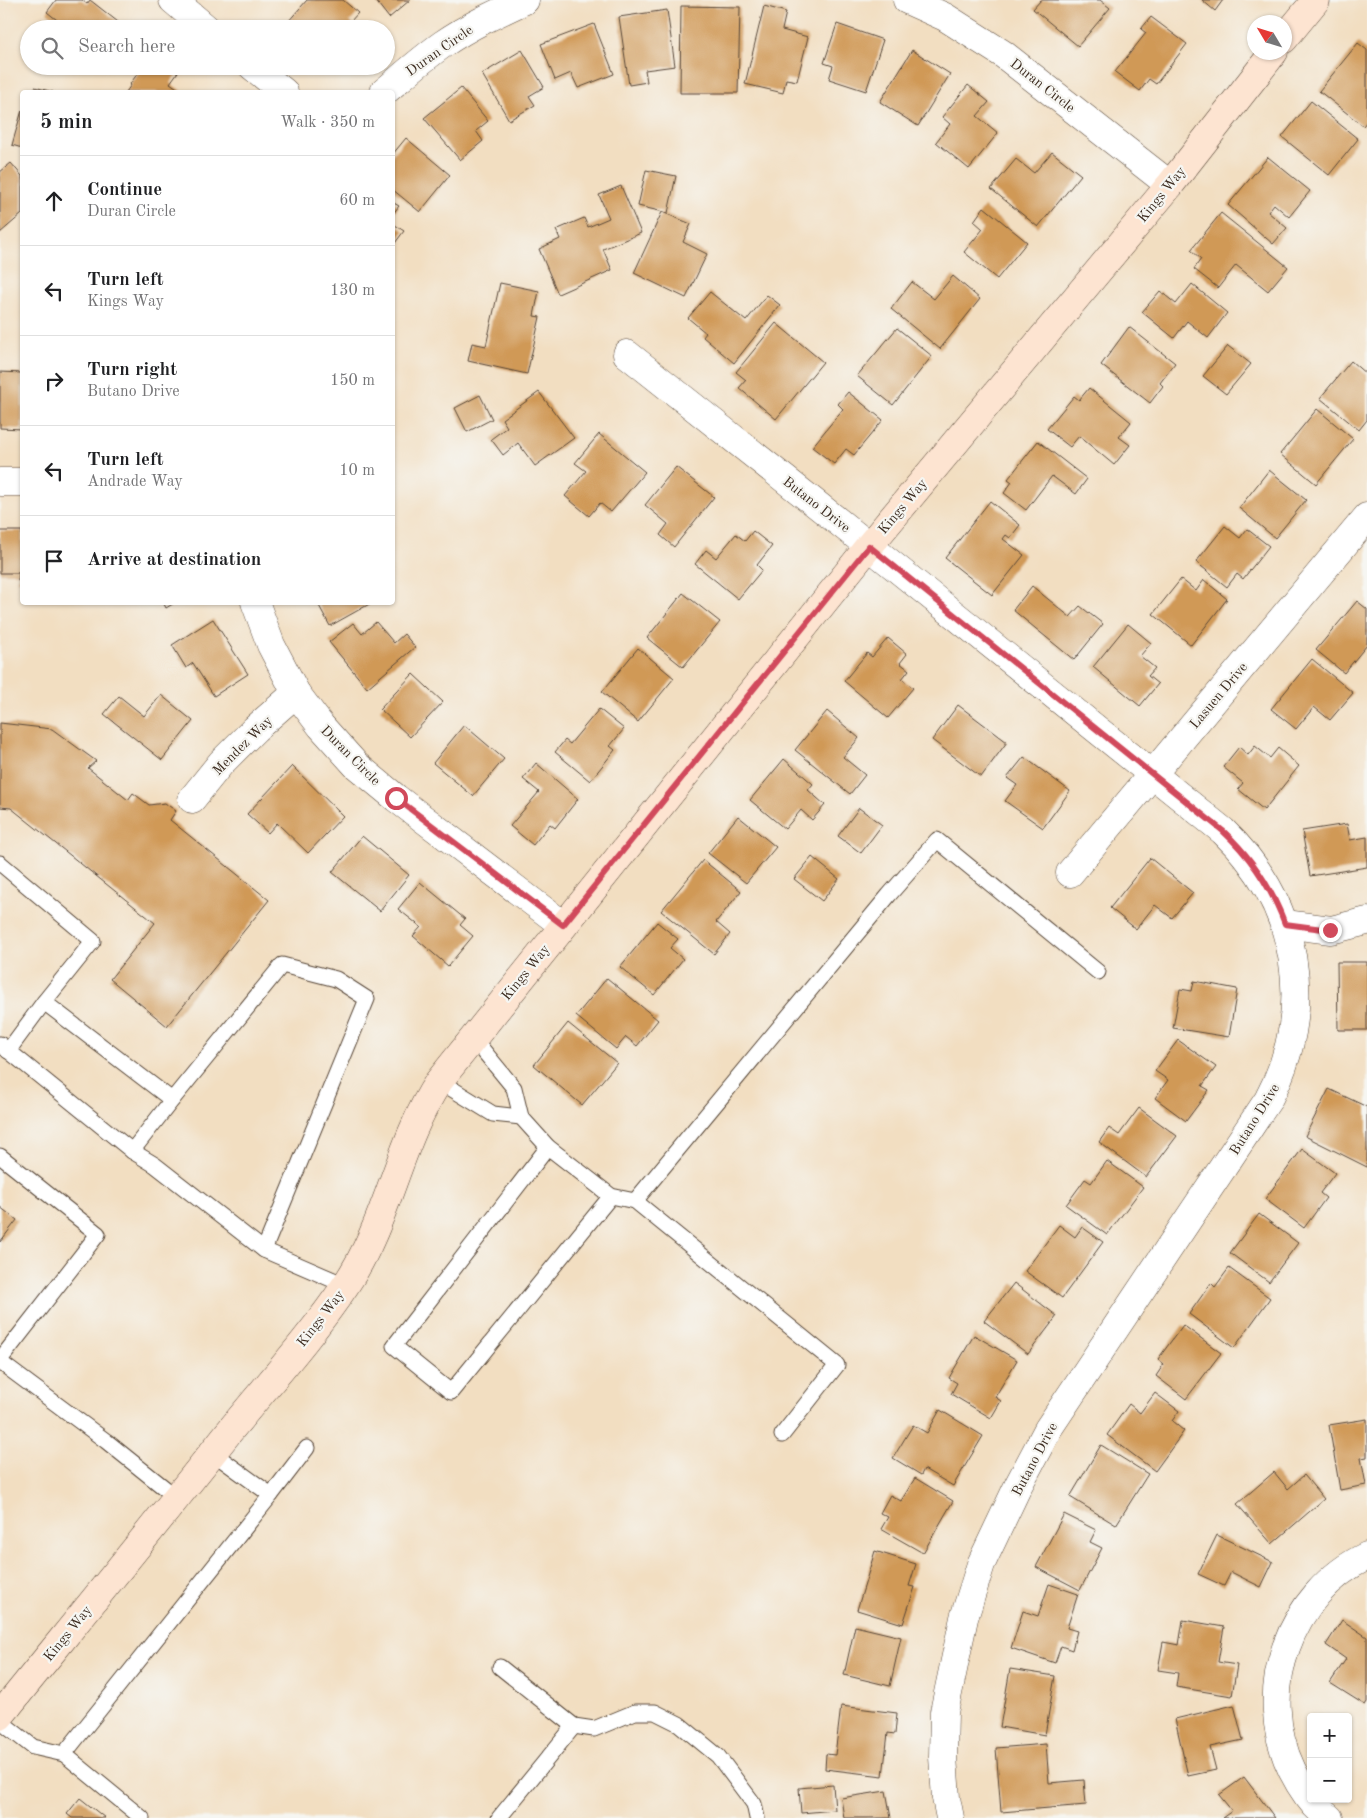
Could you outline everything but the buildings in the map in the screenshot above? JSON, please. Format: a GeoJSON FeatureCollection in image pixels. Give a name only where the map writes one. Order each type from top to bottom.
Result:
{"type":"FeatureCollection","features":[{"type":"Feature","properties":{"kind":"street"},"geometry":{"type":"LineString","coordinates":[[173,0],[196,20]]}},
{"type":"Feature","properties":{"kind":"street","name":"Duran Circle"},"geometry":{"type":"LineString","coordinates":[[386,90],[444,43],[488,17],[525,0]]}},
{"type":"Feature","properties":{"kind":"street","name":"Duran Circle"},"geometry":{"type":"LineString","coordinates":[[907,0],[945,18],[1003,54],[1170,185]]}},
{"type":"Feature","properties":{"kind":"street"},"geometry":{"type":"LineString","coordinates":[[1292,30],[1316,0]]}},
{"type":"Feature","properties":{"kind":"street","name":"Kings Way"},"geometry":{"type":"LineString","coordinates":[[0,1716],[177,1498],[345,1285],[380,1220],[411,1133],[428,1098],[439,1081],[869,546],[1170,185],[1268,60]]}},
{"type":"Feature","properties":{"kind":"street"},"geometry":{"type":"LineString","coordinates":[[263,75],[282,90]]}},
{"type":"Feature","properties":{"kind":"street","name":"Butano Drive"},"geometry":{"type":"LineString","coordinates":[[627,354],[869,546],[1235,843],[1260,874],[1278,907],[1293,954],[1296,1011],[1289,1048],[1277,1084],[1048,1429],[1019,1484],[981,1564],[964,1618],[944,1712],[943,1757],[946,1798],[950,1818]]}},
{"type":"Feature","properties":{"kind":"street"},"geometry":{"type":"LineString","coordinates":[[0,482],[20,482]]}},
{"type":"Feature","properties":{"kind":"street","name":"Lasuen Drive"},"geometry":{"type":"LineString","coordinates":[[1070,874],[1367,517]]}},
{"type":"Feature","properties":{"kind":"street","name":"Duran Circle"},"geometry":{"type":"LineString","coordinates":[[256,605],[271,645],[296,694],[321,726],[356,765],[396,798],[563,925]]}},
{"type":"Feature","properties":{"kind":"street","name":"Mendez Way"},"geometry":{"type":"LineString","coordinates":[[192,799],[221,763],[255,729],[296,694]]}},
{"type":"Feature","properties":{"kind":"street"},"geometry":{"type":"LineString","coordinates":[[1285,924],[1330,930],[1367,921]]}},
{"type":"Feature","properties":{"kind":"street"},"geometry":{"type":"LineString","coordinates":[[1329,1818],[1309,1798],[1298,1782],[1282,1745],[1276,1707],[1279,1667],[1292,1630],[1314,1597],[1342,1570],[1367,1556]]}},
{"type":"Feature","properties":{"kind":"lane"},"geometry":{"type":"LineString","coordinates":[[635,1201],[889,895],[937,840],[1098,972]]}},
{"type":"Feature","properties":{"kind":"lane"},"geometry":{"type":"LineString","coordinates":[[0,863],[93,941],[4,1048],[132,1151],[155,1165],[264,1250],[345,1285]]}},
{"type":"Feature","properties":{"kind":"lane"},"geometry":{"type":"LineString","coordinates":[[132,1151],[282,965],[336,979],[367,999],[264,1250]]}},
{"type":"Feature","properties":{"kind":"lane"},"geometry":{"type":"LineString","coordinates":[[44,1002],[172,1100]]}},
{"type":"Feature","properties":{"kind":"lane"},"geometry":{"type":"LineString","coordinates":[[473,1038],[514,1088],[521,1116],[548,1147],[610,1196],[635,1201],[837,1365],[782,1434]]}},
{"type":"Feature","properties":{"kind":"lane"},"geometry":{"type":"LineString","coordinates":[[439,1081],[493,1114],[521,1116]]}},
{"type":"Feature","properties":{"kind":"lane"},"geometry":{"type":"LineString","coordinates":[[548,1147],[394,1346],[452,1392],[610,1196]]}},
{"type":"Feature","properties":{"kind":"lane"},"geometry":{"type":"LineString","coordinates":[[0,1156],[98,1234],[0,1361],[106,1441],[177,1498]]}},
{"type":"Feature","properties":{"kind":"lane"},"geometry":{"type":"LineString","coordinates":[[64,1754],[307,1448]]}},
{"type":"Feature","properties":{"kind":"lane"},"geometry":{"type":"LineString","coordinates":[[213,1453],[271,1495]]}},
{"type":"Feature","properties":{"kind":"lane"},"geometry":{"type":"LineString","coordinates":[[500,1667],[574,1726],[594,1729],[634,1712],[655,1712],[679,1724],[718,1756],[754,1804],[757,1818]]}},
{"type":"Feature","properties":{"kind":"lane"},"geometry":{"type":"LineString","coordinates":[[0,1720],[33,1747],[64,1754],[142,1818]]}},
{"type":"Feature","properties":{"kind":"lane"},"geometry":{"type":"LineString","coordinates":[[499,1818],[574,1726]]}},
{"type":"Feature","properties":{"kind":"route"},"geometry":{"type":"LineString","coordinates":[[396,798],[563,925],[869,546],[1223,831],[1260,874],[1285,924],[1330,930]]}}]}
